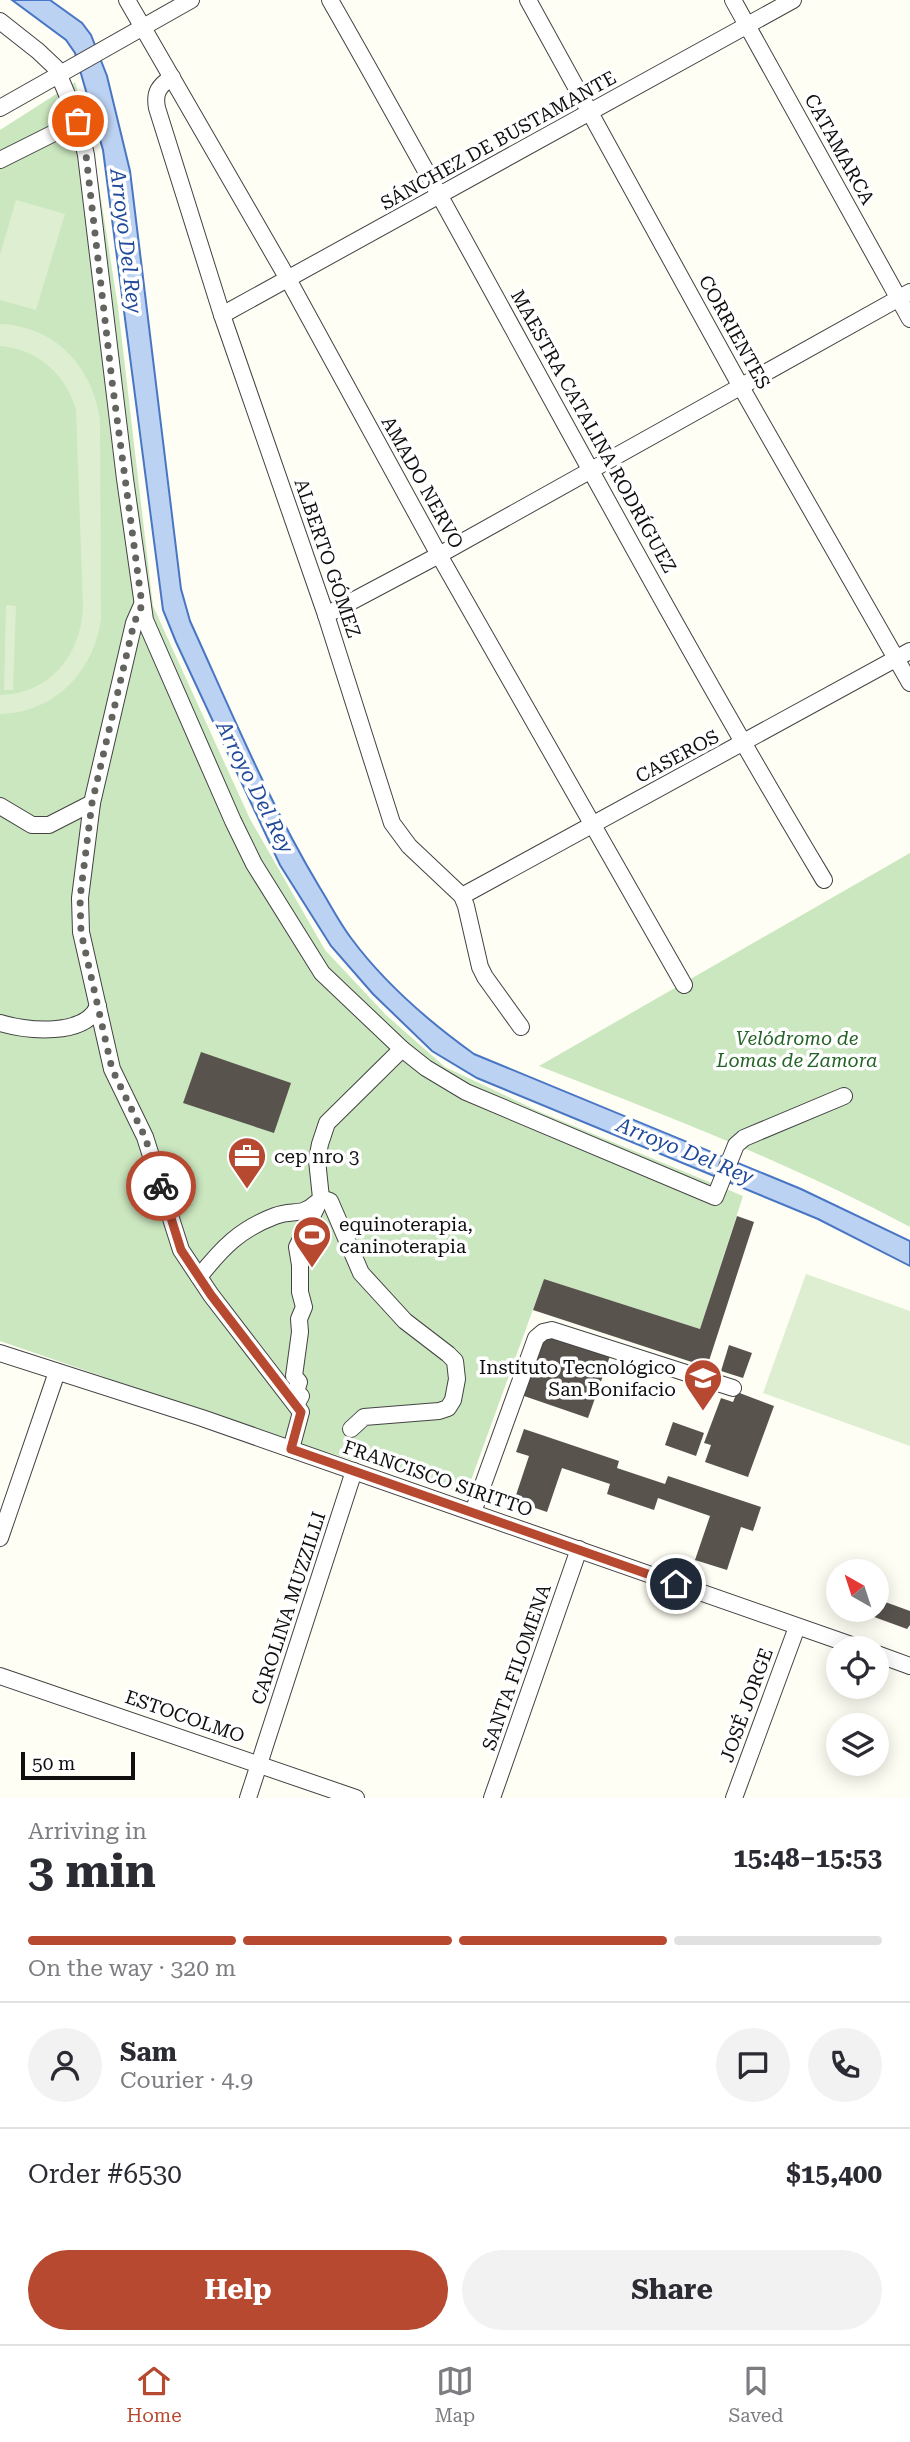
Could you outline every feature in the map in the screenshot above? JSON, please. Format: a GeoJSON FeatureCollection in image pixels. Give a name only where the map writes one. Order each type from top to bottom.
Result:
{"type":"FeatureCollection","features":[{"type":"Feature","properties":{"kind":"street","name":"AMADO NERVO"},"geometry":{"type":"LineString","coordinates":[[127,0],[288,279],[439,555],[684,985]]}},
{"type":"Feature","properties":{"kind":"street"},"geometry":{"type":"LineString","coordinates":[[0,108],[191,0]]}},
{"type":"Feature","properties":{"kind":"street","name":"MAESTRA CATALINA RODRÍGUEZ"},"geometry":{"type":"LineString","coordinates":[[330,0],[441,195],[742,744],[824,880]]}},
{"type":"Feature","properties":{"kind":"street","name":"CORRIENTES"},"geometry":{"type":"LineString","coordinates":[[528,0],[741,387],[903,655],[910,683]]}},
{"type":"Feature","properties":{"kind":"street","name":"CATAMARCA"},"geometry":{"type":"LineString","coordinates":[[733,0],[904,296],[910,319]]}},
{"type":"Feature","properties":{"kind":"street","name":"SÁNCHEZ DE BUSTAMANTE"},"geometry":{"type":"LineString","coordinates":[[222,315],[793,0]]}},
{"type":"Feature","properties":{"kind":"street"},"geometry":{"type":"LineString","coordinates":[[0,21],[51,61],[78,121],[86,155],[112,381],[145,620],[254,864],[322,972],[402,1049],[426,1068],[466,1092],[715,1196],[736,1145],[744,1138],[844,1096]]}},
{"type":"Feature","properties":{"kind":"street","name":"ALBERTO GÓMEZ"},"geometry":{"type":"LineString","coordinates":[[172,77],[158,89],[155,99],[157,108],[222,315],[326,615],[392,823],[409,846],[462,896]]}},
{"type":"Feature","properties":{"kind":"street"},"geometry":{"type":"LineString","coordinates":[[0,160],[78,121]]}},
{"type":"Feature","properties":{"kind":"street"},"geometry":{"type":"LineString","coordinates":[[326,615],[904,296]]}},
{"type":"Feature","properties":{"kind":"street"},"geometry":{"type":"LineString","coordinates":[[142,605],[134,623],[92,803],[80,898],[84,945],[112,1069],[145,1137],[181,1250],[301,1412],[291,1449]]}},
{"type":"Feature","properties":{"kind":"street","name":"CASEROS"},"geometry":{"type":"LineString","coordinates":[[462,896],[903,655]]}},
{"type":"Feature","properties":{"kind":"street"},"geometry":{"type":"LineString","coordinates":[[0,806],[32,825],[49,825],[92,803]]}},
{"type":"Feature","properties":{"kind":"street"},"geometry":{"type":"LineString","coordinates":[[462,896],[480,967],[521,1027]]}},
{"type":"Feature","properties":{"kind":"street"},"geometry":{"type":"LineString","coordinates":[[0,1023],[60,1030],[85,1023],[98,1006]]}},
{"type":"Feature","properties":{"kind":"street"},"geometry":{"type":"LineString","coordinates":[[296,1405],[301,1396],[296,1392],[299,1382],[294,1376],[300,1332],[299,1319],[304,1307],[296,1247],[321,1198],[317,1160],[327,1123],[402,1049]]}},
{"type":"Feature","properties":{"kind":"street"},"geometry":{"type":"LineString","coordinates":[[199,1277],[223,1247],[250,1227],[278,1214],[306,1212],[321,1198]]}},
{"type":"Feature","properties":{"kind":"street"},"geometry":{"type":"LineString","coordinates":[[321,1198],[330,1201],[361,1273],[405,1321],[455,1361],[455,1389],[448,1408],[364,1417],[351,1429]]}},
{"type":"Feature","properties":{"kind":"street"},"geometry":{"type":"LineString","coordinates":[[473,1512],[536,1338],[543,1332],[552,1330],[733,1388]]}},
{"type":"Feature","properties":{"kind":"street","name":"FRANCISCO SIRITTO"},"geometry":{"type":"LineString","coordinates":[[0,1353],[291,1449],[826,1637]]}},
{"type":"Feature","properties":{"kind":"street"},"geometry":{"type":"LineString","coordinates":[[0,1538],[57,1372]]}},
{"type":"Feature","properties":{"kind":"street","name":"CAROLINA MUZZILLI"},"geometry":{"type":"LineString","coordinates":[[248,1798],[354,1471]]}},
{"type":"Feature","properties":{"kind":"street","name":"SANTA FILOMENA"},"geometry":{"type":"LineString","coordinates":[[492,1798],[579,1549]]}},
{"type":"Feature","properties":{"kind":"street","name":"JOSÉ JORGE"},"geometry":{"type":"LineString","coordinates":[[734,1798],[797,1627]]}},
{"type":"Feature","properties":{"kind":"street"},"geometry":{"type":"LineString","coordinates":[[889,1658],[910,1665]]}},
{"type":"Feature","properties":{"kind":"street","name":"ESTOCOLMO"},"geometry":{"type":"LineString","coordinates":[[0,1676],[356,1798]]}},
{"type":"Feature","properties":{"kind":"green space"},"geometry":{"type":"Polygon","coordinates":[[[75,82],[90,129],[118,307],[153,606],[250,819],[325,950],[386,1015],[445,1067],[540,1112],[743,1196],[700,1329],[544,1279],[466,1494],[293,1442],[0,1341],[0,130],[75,82]]]}},
{"type":"Feature","properties":{"kind":"green space"},"geometry":{"type":"Polygon","coordinates":[[[16,200],[65,214],[36,310],[0,300],[0,255],[16,200]]]}},
{"type":"Feature","properties":{"kind":"green space"},"geometry":{"type":"Polygon","coordinates":[[[0,324],[20,326],[38,332],[68,352],[89,382],[96,400],[100,419],[101,619],[90,656],[68,686],[38,706],[20,712],[0,714],[0,695],[34,688],[60,669],[76,641],[83,607],[76,409],[65,385],[48,366],[26,352],[0,346],[0,324]]]}},
{"type":"Feature","properties":{"kind":"green space"},"geometry":{"type":"Polygon","coordinates":[[[6,605],[16,606],[13,690],[4,690],[6,605]]]}},
{"type":"Feature","properties":{"kind":"green space","name":"Velódromo de Lomas de Zamora"},"geometry":{"type":"Polygon","coordinates":[[[910,853],[910,1227],[773,1161],[539,1066],[910,853]]]}},
{"type":"Feature","properties":{"kind":"green space"},"geometry":{"type":"Polygon","coordinates":[[[806,1274],[910,1311],[910,1446],[763,1393],[806,1274]]]}},
{"type":"Feature","properties":{"kind":"water","name":"Arroyo Del Rey"},"geometry":{"type":"Polygon","coordinates":[[[12,0],[50,0],[82,23],[91,35],[107,76],[130,171],[181,589],[190,621],[267,790],[301,856],[347,932],[378,971],[408,1001],[474,1054],[801,1189],[910,1241],[910,1266],[818,1219],[477,1078],[432,1051],[373,994],[331,946],[280,865],[163,610],[103,150],[75,53],[66,40],[12,0]]]}},
{"type":"Feature","properties":{"kind":"building"},"geometry":{"type":"Polygon","coordinates":[[[201,1052],[291,1083],[274,1133],[183,1103],[201,1052]]]}},
{"type":"Feature","properties":{"kind":"building"},"geometry":{"type":"Polygon","coordinates":[[[737,1216],[754,1222],[707,1367],[533,1310],[544,1279],[700,1329],[737,1216]]]}},
{"type":"Feature","properties":{"kind":"building"},"geometry":{"type":"Polygon","coordinates":[[[546,1334],[610,1356],[588,1418],[524,1396],[546,1334]]]}},
{"type":"Feature","properties":{"kind":"building"},"geometry":{"type":"Polygon","coordinates":[[[729,1345],[752,1353],[743,1378],[721,1371],[729,1345]]]}},
{"type":"Feature","properties":{"kind":"building"},"geometry":{"type":"Polygon","coordinates":[[[737,1392],[774,1406],[748,1477],[705,1462],[711,1445],[704,1443],[721,1398],[733,1402],[737,1392]]]}},
{"type":"Feature","properties":{"kind":"building"},"geometry":{"type":"Polygon","coordinates":[[[673,1422],[704,1433],[696,1456],[665,1445],[673,1422]]]}},
{"type":"Feature","properties":{"kind":"building"},"geometry":{"type":"Polygon","coordinates":[[[524,1429],[619,1461],[617,1468],[665,1484],[668,1476],[761,1507],[753,1531],[741,1527],[727,1570],[695,1560],[710,1516],[658,1498],[654,1510],[607,1494],[610,1484],[562,1468],[547,1512],[514,1501],[529,1456],[516,1452],[524,1429]]]}},
{"type":"Feature","properties":{"kind":"building"},"geometry":{"type":"Polygon","coordinates":[[[889,1603],[910,1611],[910,1625],[907,1629],[888,1622],[889,1603]]]}},
{"type":"Feature","properties":{"kind":"way so far"},"geometry":{"type":"LineString","coordinates":[[78,121],[86,155],[112,381],[142,605],[136,615],[92,803],[80,898],[81,932],[112,1069],[145,1137],[161,1186]]}},
{"type":"Feature","properties":{"kind":"place","name":"cep nro 3"},"geometry":{"type":"Point","coordinates":[247,1190]}},
{"type":"Feature","properties":{"kind":"place","name":"equinoterapia, caninoterapia"},"geometry":{"type":"Point","coordinates":[312,1269]}},
{"type":"Feature","properties":{"kind":"place","name":"Instituto Tecnológico San Bonifacio"},"geometry":{"type":"Point","coordinates":[703,1412]}},
{"type":"Feature","properties":{"kind":"route"},"geometry":{"type":"LineString","coordinates":[[161,1186],[181,1250],[211,1295],[301,1412],[291,1449],[676,1584]]}}]}
